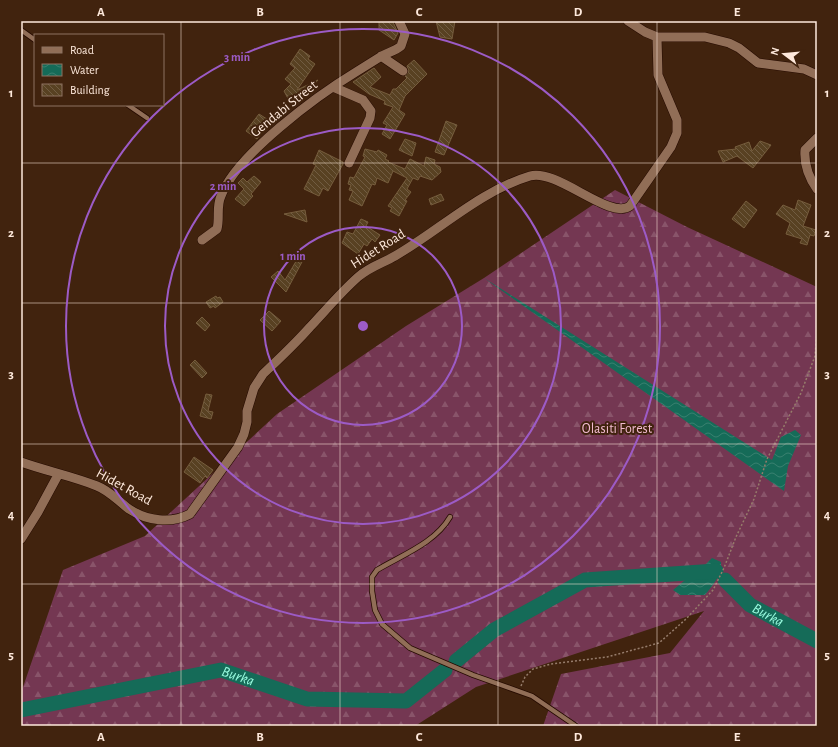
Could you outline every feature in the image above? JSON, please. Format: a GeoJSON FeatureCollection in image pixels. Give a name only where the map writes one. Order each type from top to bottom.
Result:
{"type":"FeatureCollection","features":[{"type":"Feature","properties":{"kind":"street","name":"Gendabi Street"},"geometry":{"type":"LineString","coordinates":[[202,240],[217,229],[221,196],[230,178],[243,163],[279,129],[333,87],[381,56],[399,48],[403,44],[405,34],[398,21]]}},
{"type":"Feature","properties":{"kind":"street"},"geometry":{"type":"LineString","coordinates":[[628,21],[645,32],[657,37],[705,37],[729,43],[739,48],[758,63],[804,69],[817,75]]}},
{"type":"Feature","properties":{"kind":"street","name":"Hidet Road"},"geometry":{"type":"LineString","coordinates":[[21,462],[58,475],[98,486],[108,491],[130,509],[148,517],[168,521],[179,519],[190,514],[238,446],[245,428],[247,411],[254,388],[263,374],[358,276],[395,256],[504,185],[532,175],[542,174],[600,202],[623,209],[627,208],[637,197],[671,147],[677,133],[677,120],[658,75],[657,37]]}},
{"type":"Feature","properties":{"kind":"street"},"geometry":{"type":"LineString","coordinates":[[381,56],[403,71]]}},
{"type":"Feature","properties":{"kind":"street"},"geometry":{"type":"LineString","coordinates":[[333,87],[363,100],[371,111],[370,118],[349,163]]}},
{"type":"Feature","properties":{"kind":"street"},"geometry":{"type":"LineString","coordinates":[[817,138],[805,150],[804,159],[807,169],[817,189]]}},
{"type":"Feature","properties":{"kind":"street"},"geometry":{"type":"LineString","coordinates":[[21,539],[38,512],[58,475]]}},
{"type":"Feature","properties":{"kind":"lane"},"geometry":{"type":"LineString","coordinates":[[21,30],[34,39]]}},
{"type":"Feature","properties":{"kind":"lane"},"geometry":{"type":"LineString","coordinates":[[129,106],[147,118]]}},
{"type":"Feature","properties":{"kind":"lane"},"geometry":{"type":"LineString","coordinates":[[450,517],[445,526],[428,539],[377,570],[372,577],[372,591],[375,610],[382,624],[410,648],[473,675],[532,696],[576,726]]}},
{"type":"Feature","properties":{"kind":"path"},"geometry":{"type":"LineString","coordinates":[[518,692],[525,677],[533,669],[551,664],[607,657],[659,643],[686,619],[713,590],[754,498],[767,460],[801,394],[814,356],[817,332]]}},
{"type":"Feature","properties":{"kind":"green space","name":"Olasiti Forest"},"geometry":{"type":"Polygon","coordinates":[[[615,190],[687,227],[817,287],[817,726],[543,726],[561,674],[670,653],[704,611],[476,687],[415,726],[21,726],[21,693],[63,570],[145,536],[277,414],[406,326],[484,278],[615,190]]]}},
{"type":"Feature","properties":{"kind":"water"},"geometry":{"type":"Polygon","coordinates":[[[484,278],[772,460],[781,437],[795,430],[801,435],[788,466],[784,491],[484,278]]]}},
{"type":"Feature","properties":{"kind":"water"},"geometry":{"type":"Polygon","coordinates":[[[712,558],[721,562],[721,567],[716,580],[705,595],[680,595],[673,590],[690,576],[696,574],[712,558]]]}},
{"type":"Feature","properties":{"kind":"building"},"geometry":{"type":"Polygon","coordinates":[[[379,21],[393,22],[398,33],[394,40],[379,30],[379,21]]]}},
{"type":"Feature","properties":{"kind":"building"},"geometry":{"type":"Polygon","coordinates":[[[436,21],[455,21],[452,39],[440,37],[436,21]]]}},
{"type":"Feature","properties":{"kind":"building"},"geometry":{"type":"Polygon","coordinates":[[[300,49],[310,56],[308,59],[315,64],[297,90],[318,80],[301,99],[302,101],[292,106],[284,91],[291,84],[285,79],[295,68],[290,64],[300,49]]]}},
{"type":"Feature","properties":{"kind":"building"},"geometry":{"type":"Polygon","coordinates":[[[414,60],[427,74],[405,96],[399,110],[405,114],[390,139],[382,134],[387,125],[383,123],[393,107],[384,104],[385,101],[369,94],[353,82],[374,68],[381,77],[370,87],[390,95],[393,89],[396,89],[407,78],[405,76],[409,71],[407,66],[414,60]]]}},
{"type":"Feature","properties":{"kind":"building"},"geometry":{"type":"Polygon","coordinates":[[[259,114],[270,121],[257,139],[246,131],[259,114]]]}},
{"type":"Feature","properties":{"kind":"building"},"geometry":{"type":"Polygon","coordinates":[[[446,121],[457,125],[444,155],[435,152],[446,121]]]}},
{"type":"Feature","properties":{"kind":"building"},"geometry":{"type":"Polygon","coordinates":[[[405,139],[416,143],[412,156],[399,150],[405,139]]]}},
{"type":"Feature","properties":{"kind":"building"},"geometry":{"type":"Polygon","coordinates":[[[760,141],[771,145],[753,168],[737,156],[723,162],[718,151],[736,149],[735,147],[749,142],[752,151],[760,141]]]}},
{"type":"Feature","properties":{"kind":"building"},"geometry":{"type":"Polygon","coordinates":[[[365,149],[377,152],[378,150],[387,155],[385,159],[389,161],[388,162],[405,169],[410,159],[424,166],[426,157],[435,160],[434,164],[440,167],[441,172],[432,180],[420,176],[418,180],[413,178],[407,189],[411,192],[405,200],[407,201],[399,216],[390,211],[392,208],[388,206],[407,178],[393,171],[388,183],[377,178],[375,185],[372,184],[362,206],[349,200],[353,191],[349,190],[351,185],[348,184],[350,177],[354,178],[365,157],[363,156],[365,149]]]}},
{"type":"Feature","properties":{"kind":"building"},"geometry":{"type":"Polygon","coordinates":[[[319,150],[343,162],[343,164],[328,191],[323,188],[319,196],[304,189],[316,165],[313,164],[319,150]]]}},
{"type":"Feature","properties":{"kind":"building"},"geometry":{"type":"Polygon","coordinates":[[[254,176],[261,182],[251,194],[253,196],[244,206],[235,199],[244,189],[238,183],[243,178],[247,182],[254,176]]]}},
{"type":"Feature","properties":{"kind":"building"},"geometry":{"type":"Polygon","coordinates":[[[441,194],[444,200],[431,205],[429,199],[441,194]]]}},
{"type":"Feature","properties":{"kind":"building"},"geometry":{"type":"Polygon","coordinates":[[[798,200],[811,205],[803,226],[816,230],[814,236],[810,235],[807,245],[800,243],[802,239],[786,234],[790,223],[776,214],[783,205],[795,210],[798,200]]]}},
{"type":"Feature","properties":{"kind":"building"},"geometry":{"type":"Polygon","coordinates":[[[746,201],[757,210],[744,228],[732,219],[746,201]]]}},
{"type":"Feature","properties":{"kind":"building"},"geometry":{"type":"Polygon","coordinates":[[[305,210],[307,222],[284,214],[305,210]]]}},
{"type":"Feature","properties":{"kind":"building"},"geometry":{"type":"Polygon","coordinates":[[[361,219],[368,222],[366,226],[380,235],[375,242],[372,239],[367,246],[364,244],[358,254],[342,243],[347,232],[353,234],[361,219]]]}},
{"type":"Feature","properties":{"kind":"building"},"geometry":{"type":"Polygon","coordinates":[[[298,258],[303,260],[286,292],[271,277],[278,271],[285,280],[298,258]]]}},
{"type":"Feature","properties":{"kind":"building"},"geometry":{"type":"Polygon","coordinates":[[[216,296],[217,298],[220,297],[223,302],[215,308],[214,306],[210,308],[206,302],[216,296]]]}},
{"type":"Feature","properties":{"kind":"building"},"geometry":{"type":"Polygon","coordinates":[[[269,311],[281,321],[272,331],[260,320],[269,311]]]}},
{"type":"Feature","properties":{"kind":"building"},"geometry":{"type":"Polygon","coordinates":[[[202,317],[210,325],[205,331],[196,323],[202,317]]]}},
{"type":"Feature","properties":{"kind":"building"},"geometry":{"type":"Polygon","coordinates":[[[195,360],[207,373],[202,378],[190,365],[195,360]]]}},
{"type":"Feature","properties":{"kind":"building"},"geometry":{"type":"Polygon","coordinates":[[[206,394],[212,395],[208,411],[213,412],[211,419],[200,416],[206,394]]]}},
{"type":"Feature","properties":{"kind":"building"},"geometry":{"type":"Polygon","coordinates":[[[194,457],[213,470],[207,478],[205,476],[200,483],[184,472],[194,457]]]}},
{"type":"Feature","properties":{"kind":"waterway"},"geometry":{"type":"LineString","coordinates":[[456,661],[494,630],[585,580],[716,571]]}},
{"type":"Feature","properties":{"kind":"waterway","name":"Burka"},"geometry":{"type":"LineString","coordinates":[[725,580],[750,605],[817,641]]}},
{"type":"Feature","properties":{"kind":"waterway","name":"Burka"},"geometry":{"type":"LineString","coordinates":[[21,710],[221,670],[307,699],[406,701],[445,670]]}}]}
